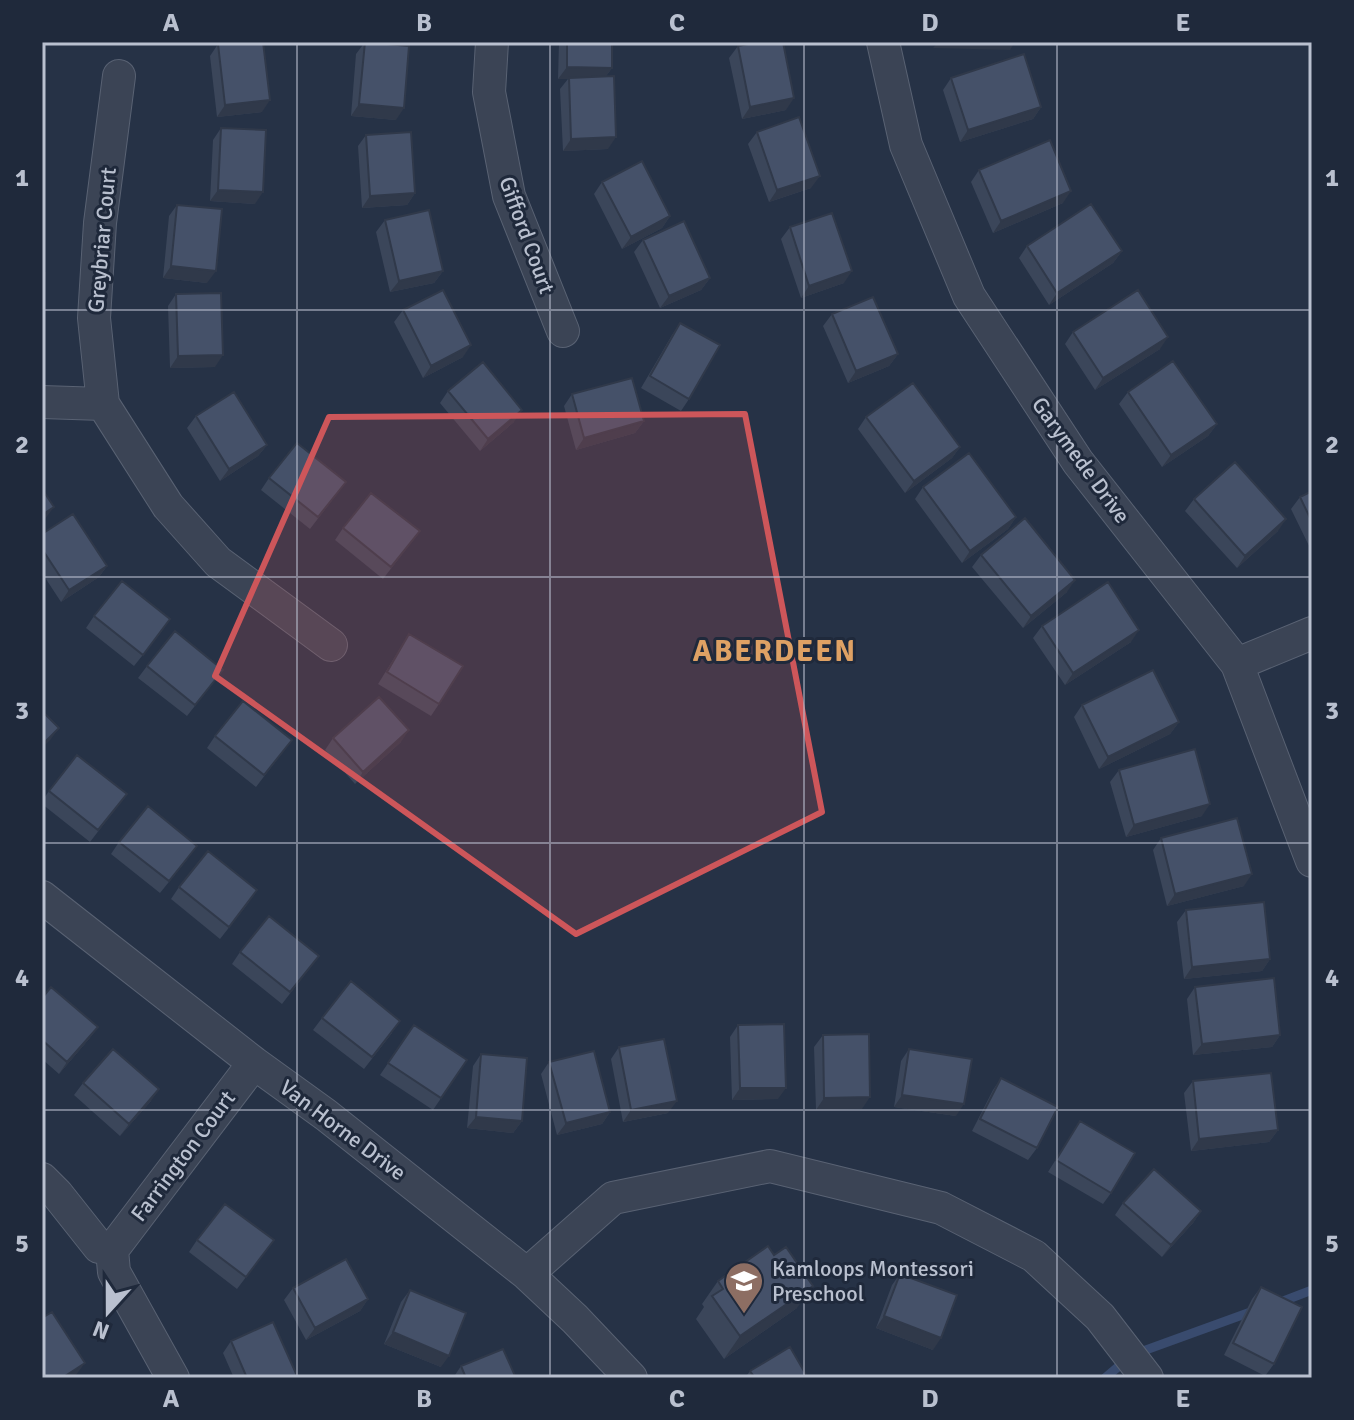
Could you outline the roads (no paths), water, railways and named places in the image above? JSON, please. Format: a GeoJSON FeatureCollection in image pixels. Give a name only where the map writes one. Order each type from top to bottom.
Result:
{"type":"FeatureCollection","features":[{"type":"Feature","properties":{"kind":"street","name":"Gifford Court"},"geometry":{"type":"LineString","coordinates":[[492,42],[489,92],[509,196],[563,331]]}},
{"type":"Feature","properties":{"kind":"street","name":"Garymede Drive"},"geometry":{"type":"LineString","coordinates":[[883,42],[906,145],[969,296],[1078,462],[1237,664],[1312,861]]}},
{"type":"Feature","properties":{"kind":"street","name":"Greybriar Court"},"geometry":{"type":"LineString","coordinates":[[119,76],[100,223],[94,318],[103,404],[168,506],[218,562],[331,645]]}},
{"type":"Feature","properties":{"kind":"street"},"geometry":{"type":"LineString","coordinates":[[42,402],[103,404]]}},
{"type":"Feature","properties":{"kind":"street"},"geometry":{"type":"LineString","coordinates":[[1237,664],[1312,633]]}},
{"type":"Feature","properties":{"kind":"street","name":"Van Horne Drive"},"geometry":{"type":"LineString","coordinates":[[42,897],[527,1274],[631,1378]]}},
{"type":"Feature","properties":{"kind":"street","name":"Farrington Court"},"geometry":{"type":"LineString","coordinates":[[112,1250],[254,1063]]}},
{"type":"Feature","properties":{"kind":"street"},"geometry":{"type":"LineString","coordinates":[[527,1274],[613,1198],[770,1166],[941,1208],[1034,1256],[1100,1317],[1147,1378]]}},
{"type":"Feature","properties":{"kind":"street"},"geometry":{"type":"LineString","coordinates":[[42,1179],[99,1247],[112,1250],[114,1272],[173,1378]]}},
{"type":"Feature","properties":{"kind":"waterway"},"geometry":{"type":"LineString","coordinates":[[1278,1303],[1312,1290]]}},
{"type":"Feature","properties":{"kind":"waterway"},"geometry":{"type":"LineString","coordinates":[[1105,1378],[1132,1355],[1256,1310]]}},
{"type":"Feature","properties":{"kind":"place","name":"Kamloops Montessori Preschool"},"geometry":{"type":"Point","coordinates":[744,1315]}},
{"type":"Feature","properties":{"kind":"district","name":"ABERDEEN"},"geometry":{"type":"Point","coordinates":[775,651]}}]}
